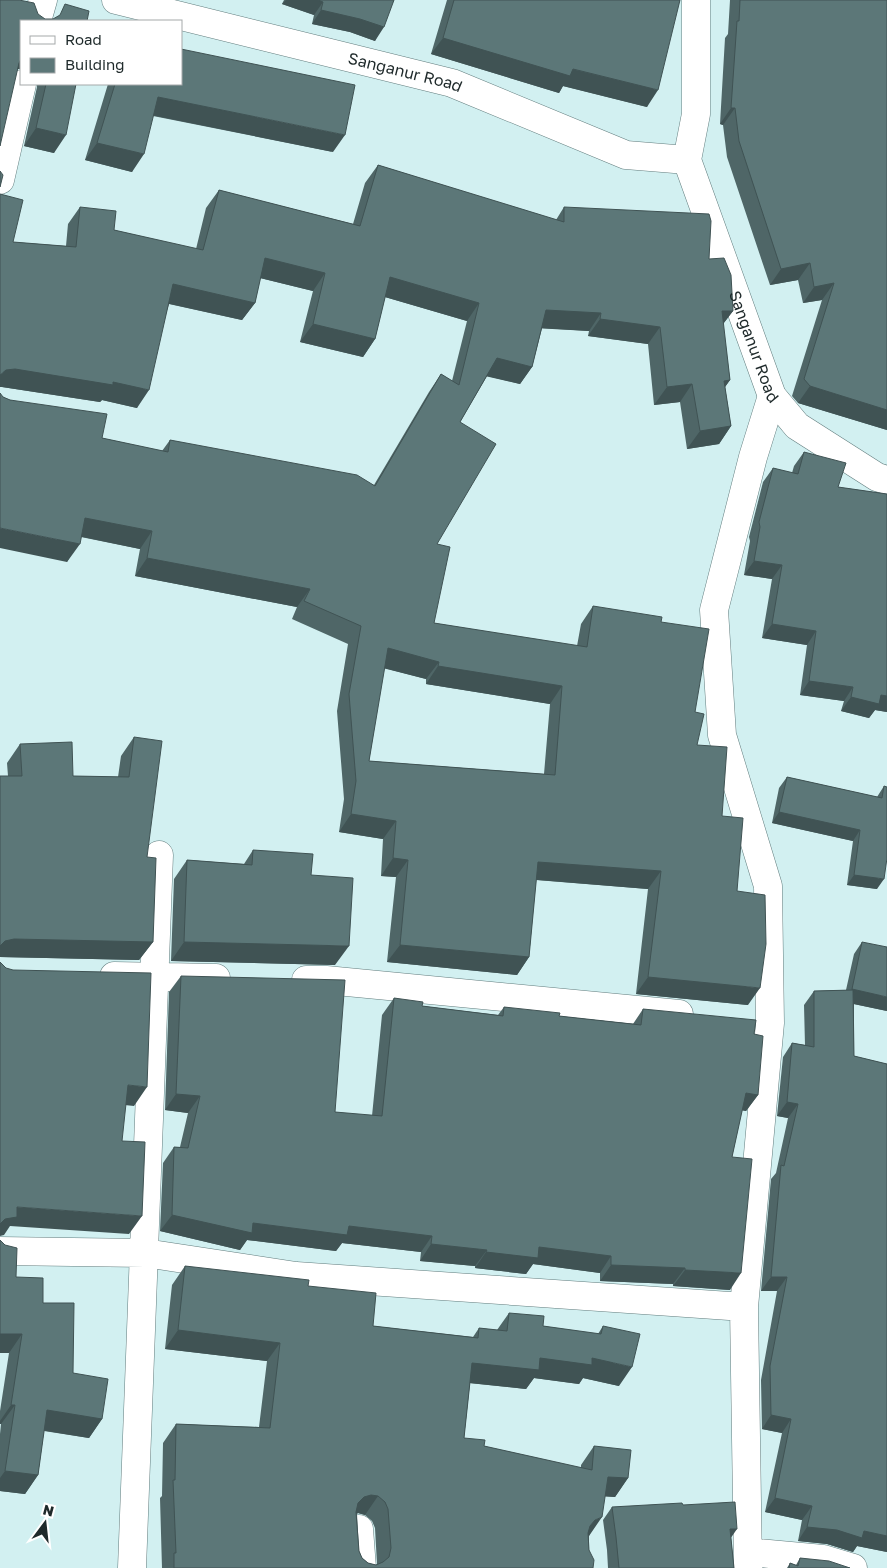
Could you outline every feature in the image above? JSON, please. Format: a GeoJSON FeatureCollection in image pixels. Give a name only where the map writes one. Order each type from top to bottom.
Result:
{"type":"FeatureCollection","features":[{"type":"Feature","properties":{"kind":"street"},"geometry":{"type":"LineString","coordinates":[[38,20],[43,0]]}},
{"type":"Feature","properties":{"kind":"street","name":"Sanganur Road"},"geometry":{"type":"LineString","coordinates":[[116,0],[452,83],[626,155],[687,160],[772,396],[798,426],[877,477],[887,480]]}},
{"type":"Feature","properties":{"kind":"street"},"geometry":{"type":"LineString","coordinates":[[687,160],[696,114],[696,0]]}},
{"type":"Feature","properties":{"kind":"street"},"geometry":{"type":"LineString","coordinates":[[0,180],[22,85]]}},
{"type":"Feature","properties":{"kind":"street"},"geometry":{"type":"LineString","coordinates":[[772,396],[753,457],[714,610],[722,735],[768,886],[770,1023],[744,1307],[748,1560],[823,1559],[853,1568]]}},
{"type":"Feature","properties":{"kind":"street"},"geometry":{"type":"LineString","coordinates":[[132,1568],[159,855]]}},
{"type":"Feature","properties":{"kind":"street"},"geometry":{"type":"LineString","coordinates":[[87,975],[240,978]]}},
{"type":"Feature","properties":{"kind":"street"},"geometry":{"type":"LineString","coordinates":[[279,979],[326,980],[703,1017]]}},
{"type":"Feature","properties":{"kind":"street"},"geometry":{"type":"LineString","coordinates":[[741,1020],[770,1023]]}},
{"type":"Feature","properties":{"kind":"street"},"geometry":{"type":"LineString","coordinates":[[0,1250],[145,1253],[296,1276],[744,1307]]}},
{"type":"Feature","properties":{"kind":"street"},"geometry":{"type":"LineString","coordinates":[[359,1529],[362,1568]]}},
{"type":"Feature","properties":{"kind":"building"},"geometry":{"type":"Polygon","coordinates":[[[0,0],[19,0],[34,3],[38,14],[45,19],[53,19],[60,15],[65,4],[89,11],[87,20],[20,20],[20,61],[0,146],[0,0]]]}},
{"type":"Feature","properties":{"kind":"building"},"geometry":{"type":"Polygon","coordinates":[[[318,0],[394,0],[384,27],[321,10],[323,2],[318,0]]]}},
{"type":"Feature","properties":{"kind":"building"},"geometry":{"type":"Polygon","coordinates":[[[454,0],[680,0],[658,90],[573,69],[570,76],[443,38],[454,0]]]}},
{"type":"Feature","properties":{"kind":"building"},"geometry":{"type":"Polygon","coordinates":[[[740,0],[887,0],[887,410],[810,386],[804,379],[834,283],[814,287],[810,263],[781,269],[739,141],[735,108],[731,108],[740,0]]]}},
{"type":"Feature","properties":{"kind":"building"},"geometry":{"type":"Polygon","coordinates":[[[182,49],[355,85],[345,135],[158,97],[144,154],[97,143],[115,85],[182,85],[182,49]]]}},
{"type":"Feature","properties":{"kind":"building"},"geometry":{"type":"Polygon","coordinates":[[[46,85],[76,85],[66,135],[36,128],[46,85]]]}},
{"type":"Feature","properties":{"kind":"building"},"geometry":{"type":"Polygon","coordinates":[[[378,165],[564,222],[564,207],[709,214],[711,221],[709,259],[724,258],[731,275],[733,311],[722,311],[730,380],[724,381],[731,426],[700,431],[692,384],[667,387],[660,327],[600,319],[601,313],[546,310],[532,367],[497,358],[460,422],[496,444],[437,544],[450,547],[434,623],[587,647],[593,606],[662,617],[661,622],[709,629],[695,712],[704,714],[697,745],[727,747],[722,816],[743,818],[737,891],[765,895],[766,944],[760,988],[648,977],[661,871],[538,862],[529,957],[400,945],[408,860],[393,858],[396,821],[351,814],[356,781],[349,694],[361,626],[304,601],[310,589],[147,558],[152,531],[85,518],[80,544],[0,528],[0,393],[3,397],[10,400],[107,414],[102,438],[168,452],[170,440],[357,475],[375,486],[441,374],[459,385],[479,303],[390,277],[375,339],[313,324],[325,273],[265,258],[255,303],[173,284],[149,390],[113,382],[113,385],[15,369],[6,370],[0,375],[0,194],[23,200],[13,242],[76,247],[80,207],[116,211],[114,230],[203,250],[219,190],[360,226],[378,165]],[[388,648],[369,761],[555,775],[562,686],[438,666],[439,662],[388,648]]]}},
{"type":"Feature","properties":{"kind":"building"},"geometry":{"type":"Polygon","coordinates":[[[0,171],[3,175],[0,187],[0,171]]]}},
{"type":"Feature","properties":{"kind":"building"},"geometry":{"type":"Polygon","coordinates":[[[804,452],[846,463],[838,487],[887,494],[887,696],[881,695],[879,704],[851,697],[853,687],[809,681],[816,631],[772,624],[782,565],[754,561],[760,527],[759,522],[773,468],[798,474],[804,452]]]}},
{"type":"Feature","properties":{"kind":"building"},"geometry":{"type":"Polygon","coordinates":[[[134,737],[162,741],[147,857],[156,858],[153,942],[14,939],[5,941],[0,946],[0,776],[22,776],[20,744],[72,742],[73,776],[129,777],[134,737]]]}},
{"type":"Feature","properties":{"kind":"building"},"geometry":{"type":"Polygon","coordinates":[[[787,777],[882,798],[884,786],[887,787],[887,858],[884,879],[854,875],[860,830],[779,812],[787,777]]]}},
{"type":"Feature","properties":{"kind":"building"},"geometry":{"type":"Polygon","coordinates":[[[253,850],[313,854],[311,875],[353,878],[349,946],[184,942],[187,860],[252,865],[253,850]]]}},
{"type":"Feature","properties":{"kind":"building"},"geometry":{"type":"Polygon","coordinates":[[[862,942],[887,947],[887,997],[852,989],[862,942]]]}},
{"type":"Feature","properties":{"kind":"building"},"geometry":{"type":"Polygon","coordinates":[[[0,962],[6,968],[13,970],[151,973],[147,1087],[128,1085],[122,1141],[145,1142],[142,1216],[17,1207],[17,1217],[5,1219],[0,1224],[0,962]]]}},
{"type":"Feature","properties":{"kind":"building"},"geometry":{"type":"Polygon","coordinates":[[[181,976],[345,980],[335,1112],[382,1116],[394,998],[423,1002],[422,1006],[503,1016],[504,1007],[560,1013],[559,1016],[641,1025],[643,1009],[756,1020],[754,1034],[763,1036],[758,1095],[746,1093],[732,1157],[752,1159],[741,1273],[685,1270],[685,1268],[611,1265],[611,1256],[539,1247],[538,1258],[486,1252],[487,1250],[431,1244],[432,1236],[349,1226],[347,1235],[253,1223],[252,1233],[172,1215],[174,1147],[188,1148],[200,1096],[176,1094],[181,976]]]}},
{"type":"Feature","properties":{"kind":"building"},"geometry":{"type":"Polygon","coordinates":[[[853,990],[854,1056],[887,1064],[887,1536],[864,1531],[862,1538],[837,1530],[807,1527],[812,1506],[775,1498],[791,1419],[771,1415],[770,1366],[787,1277],[771,1277],[781,1165],[784,1166],[798,1104],[787,1102],[792,1043],[814,1047],[814,991],[853,990]]]}},
{"type":"Feature","properties":{"kind":"building"},"geometry":{"type":"Polygon","coordinates":[[[0,1240],[5,1245],[17,1248],[16,1277],[43,1278],[43,1303],[74,1303],[73,1373],[108,1379],[102,1419],[47,1410],[38,1475],[5,1471],[15,1405],[11,1405],[22,1334],[0,1334],[0,1240]]]}},
{"type":"Feature","properties":{"kind":"building"},"geometry":{"type":"Polygon","coordinates":[[[185,1266],[309,1280],[308,1286],[376,1293],[373,1326],[478,1338],[479,1328],[507,1331],[509,1313],[544,1316],[543,1326],[601,1334],[603,1326],[640,1334],[632,1367],[592,1358],[592,1365],[540,1358],[539,1370],[472,1363],[464,1438],[485,1440],[484,1446],[592,1470],[594,1446],[631,1450],[628,1478],[608,1477],[602,1517],[595,1520],[590,1526],[588,1533],[589,1550],[594,1560],[593,1568],[174,1568],[174,1553],[176,1553],[173,1480],[175,1480],[176,1424],[270,1428],[280,1343],[178,1330],[185,1266]],[[378,1496],[364,1497],[358,1503],[356,1512],[359,1551],[362,1558],[368,1563],[376,1565],[389,1557],[391,1548],[388,1509],[385,1502],[378,1496]]]}},
{"type":"Feature","properties":{"kind":"building"},"geometry":{"type":"Polygon","coordinates":[[[735,1502],[737,1529],[730,1529],[734,1568],[619,1568],[612,1507],[735,1502]]]}},
{"type":"Feature","properties":{"kind":"building"},"geometry":{"type":"Polygon","coordinates":[[[800,1558],[829,1561],[850,1568],[789,1568],[790,1563],[798,1566],[800,1558]]]}}]}
